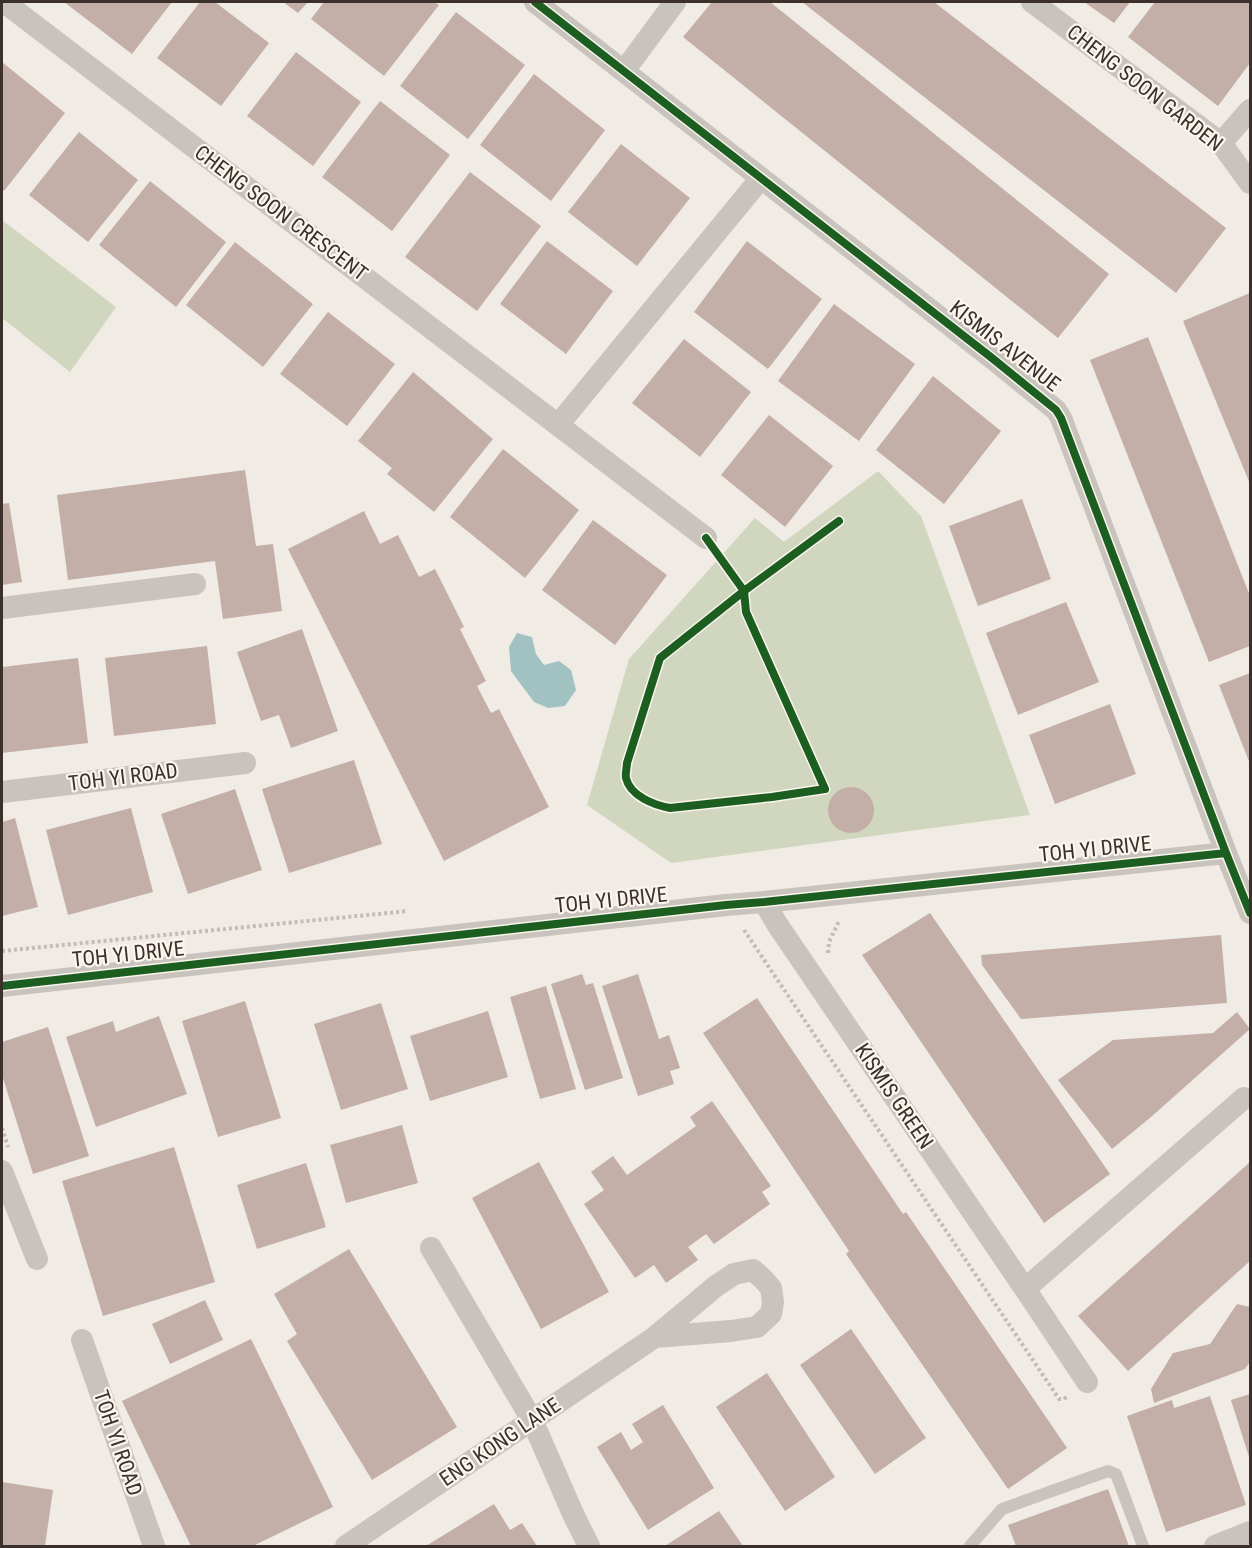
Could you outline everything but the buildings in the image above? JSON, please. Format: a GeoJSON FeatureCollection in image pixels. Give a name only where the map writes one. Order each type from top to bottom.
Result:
{"type":"FeatureCollection","features":[{"type":"Feature","properties":{"kind":"street","name":"CHENG SOON CRESCENT"},"geometry":{"type":"LineString","coordinates":[[4,2],[706,538]]}},
{"type":"Feature","properties":{"kind":"street","name":"KISMIS AVENUE"},"geometry":{"type":"LineString","coordinates":[[535,2],[1056,410],[1070,440],[1226,853],[1251,912]]}},
{"type":"Feature","properties":{"kind":"street"},"geometry":{"type":"LineString","coordinates":[[624,70],[675,2]]}},
{"type":"Feature","properties":{"kind":"street","name":"CHENG SOON GARDEN"},"geometry":{"type":"LineString","coordinates":[[1032,2],[1221,143],[1251,183]]}},
{"type":"Feature","properties":{"kind":"street"},"geometry":{"type":"LineString","coordinates":[[1221,143],[1251,110]]}},
{"type":"Feature","properties":{"kind":"street"},"geometry":{"type":"LineString","coordinates":[[558,425],[761,178]]}},
{"type":"Feature","properties":{"kind":"street"},"geometry":{"type":"LineString","coordinates":[[2,608],[195,584]]}},
{"type":"Feature","properties":{"kind":"street","name":"TOH YI ROAD"},"geometry":{"type":"LineString","coordinates":[[2,792],[245,763]]}},
{"type":"Feature","properties":{"kind":"street","name":"TOH YI DRIVE"},"geometry":{"type":"LineString","coordinates":[[2,986],[726,905],[1226,853]]}},
{"type":"Feature","properties":{"kind":"street","name":"KISMIS GREEN"},"geometry":{"type":"LineString","coordinates":[[764,902],[1087,1382]]}},
{"type":"Feature","properties":{"kind":"street"},"geometry":{"type":"LineString","coordinates":[[1025,1289],[1244,1098]]}},
{"type":"Feature","properties":{"kind":"street"},"geometry":{"type":"LineString","coordinates":[[2,1171],[37,1259]]}},
{"type":"Feature","properties":{"kind":"street"},"geometry":{"type":"LineString","coordinates":[[431,1248],[532,1420],[589,1546]]}},
{"type":"Feature","properties":{"kind":"street","name":"ENG KONG LANE"},"geometry":{"type":"LineString","coordinates":[[346,1546],[655,1337],[716,1286],[734,1274],[753,1270],[771,1288],[773,1302],[771,1314],[757,1328],[655,1337]]}},
{"type":"Feature","properties":{"kind":"street","name":"TOH YI ROAD"},"geometry":{"type":"LineString","coordinates":[[82,1340],[154,1546]]}},
{"type":"Feature","properties":{"kind":"street"},"geometry":{"type":"LineString","coordinates":[[1215,1546],[1251,1532]]}},
{"type":"Feature","properties":{"kind":"lane"},"geometry":{"type":"LineString","coordinates":[[970,1546],[1002,1509],[1108,1471],[1116,1474],[1143,1546]]}},
{"type":"Feature","properties":{"kind":"path"},"geometry":{"type":"LineString","coordinates":[[726,905],[1059,1399],[1064,1399],[1087,1382]]}},
{"type":"Feature","properties":{"kind":"path"},"geometry":{"type":"LineString","coordinates":[[828,957],[829,942],[840,918]]}},
{"type":"Feature","properties":{"kind":"green space"},"geometry":{"type":"Polygon","coordinates":[[[2,220],[116,307],[70,372],[2,318],[2,220]]]}},
{"type":"Feature","properties":{"kind":"green space"},"geometry":{"type":"Polygon","coordinates":[[[878,471],[921,516],[1030,815],[671,863],[587,805],[629,659],[755,518],[784,542],[878,471]]]}},
{"type":"Feature","properties":{"kind":"water"},"geometry":{"type":"Polygon","coordinates":[[[517,633],[532,637],[536,654],[544,665],[559,661],[571,670],[576,690],[565,706],[548,708],[534,702],[511,671],[509,647],[517,633]]]}},
{"type":"Feature","properties":{"kind":"cycle path"},"geometry":{"type":"LineString","coordinates":[[535,2],[1056,410],[1250,913]]}},
{"type":"Feature","properties":{"kind":"cycle path"},"geometry":{"type":"LineString","coordinates":[[706,538],[744,591],[660,658],[627,763],[626,778],[632,790],[650,802],[670,808],[825,789],[746,612],[744,591],[839,521]]}},
{"type":"Feature","properties":{"kind":"cycle path"},"geometry":{"type":"LineString","coordinates":[[2,986],[726,905],[1226,853]]}}]}
